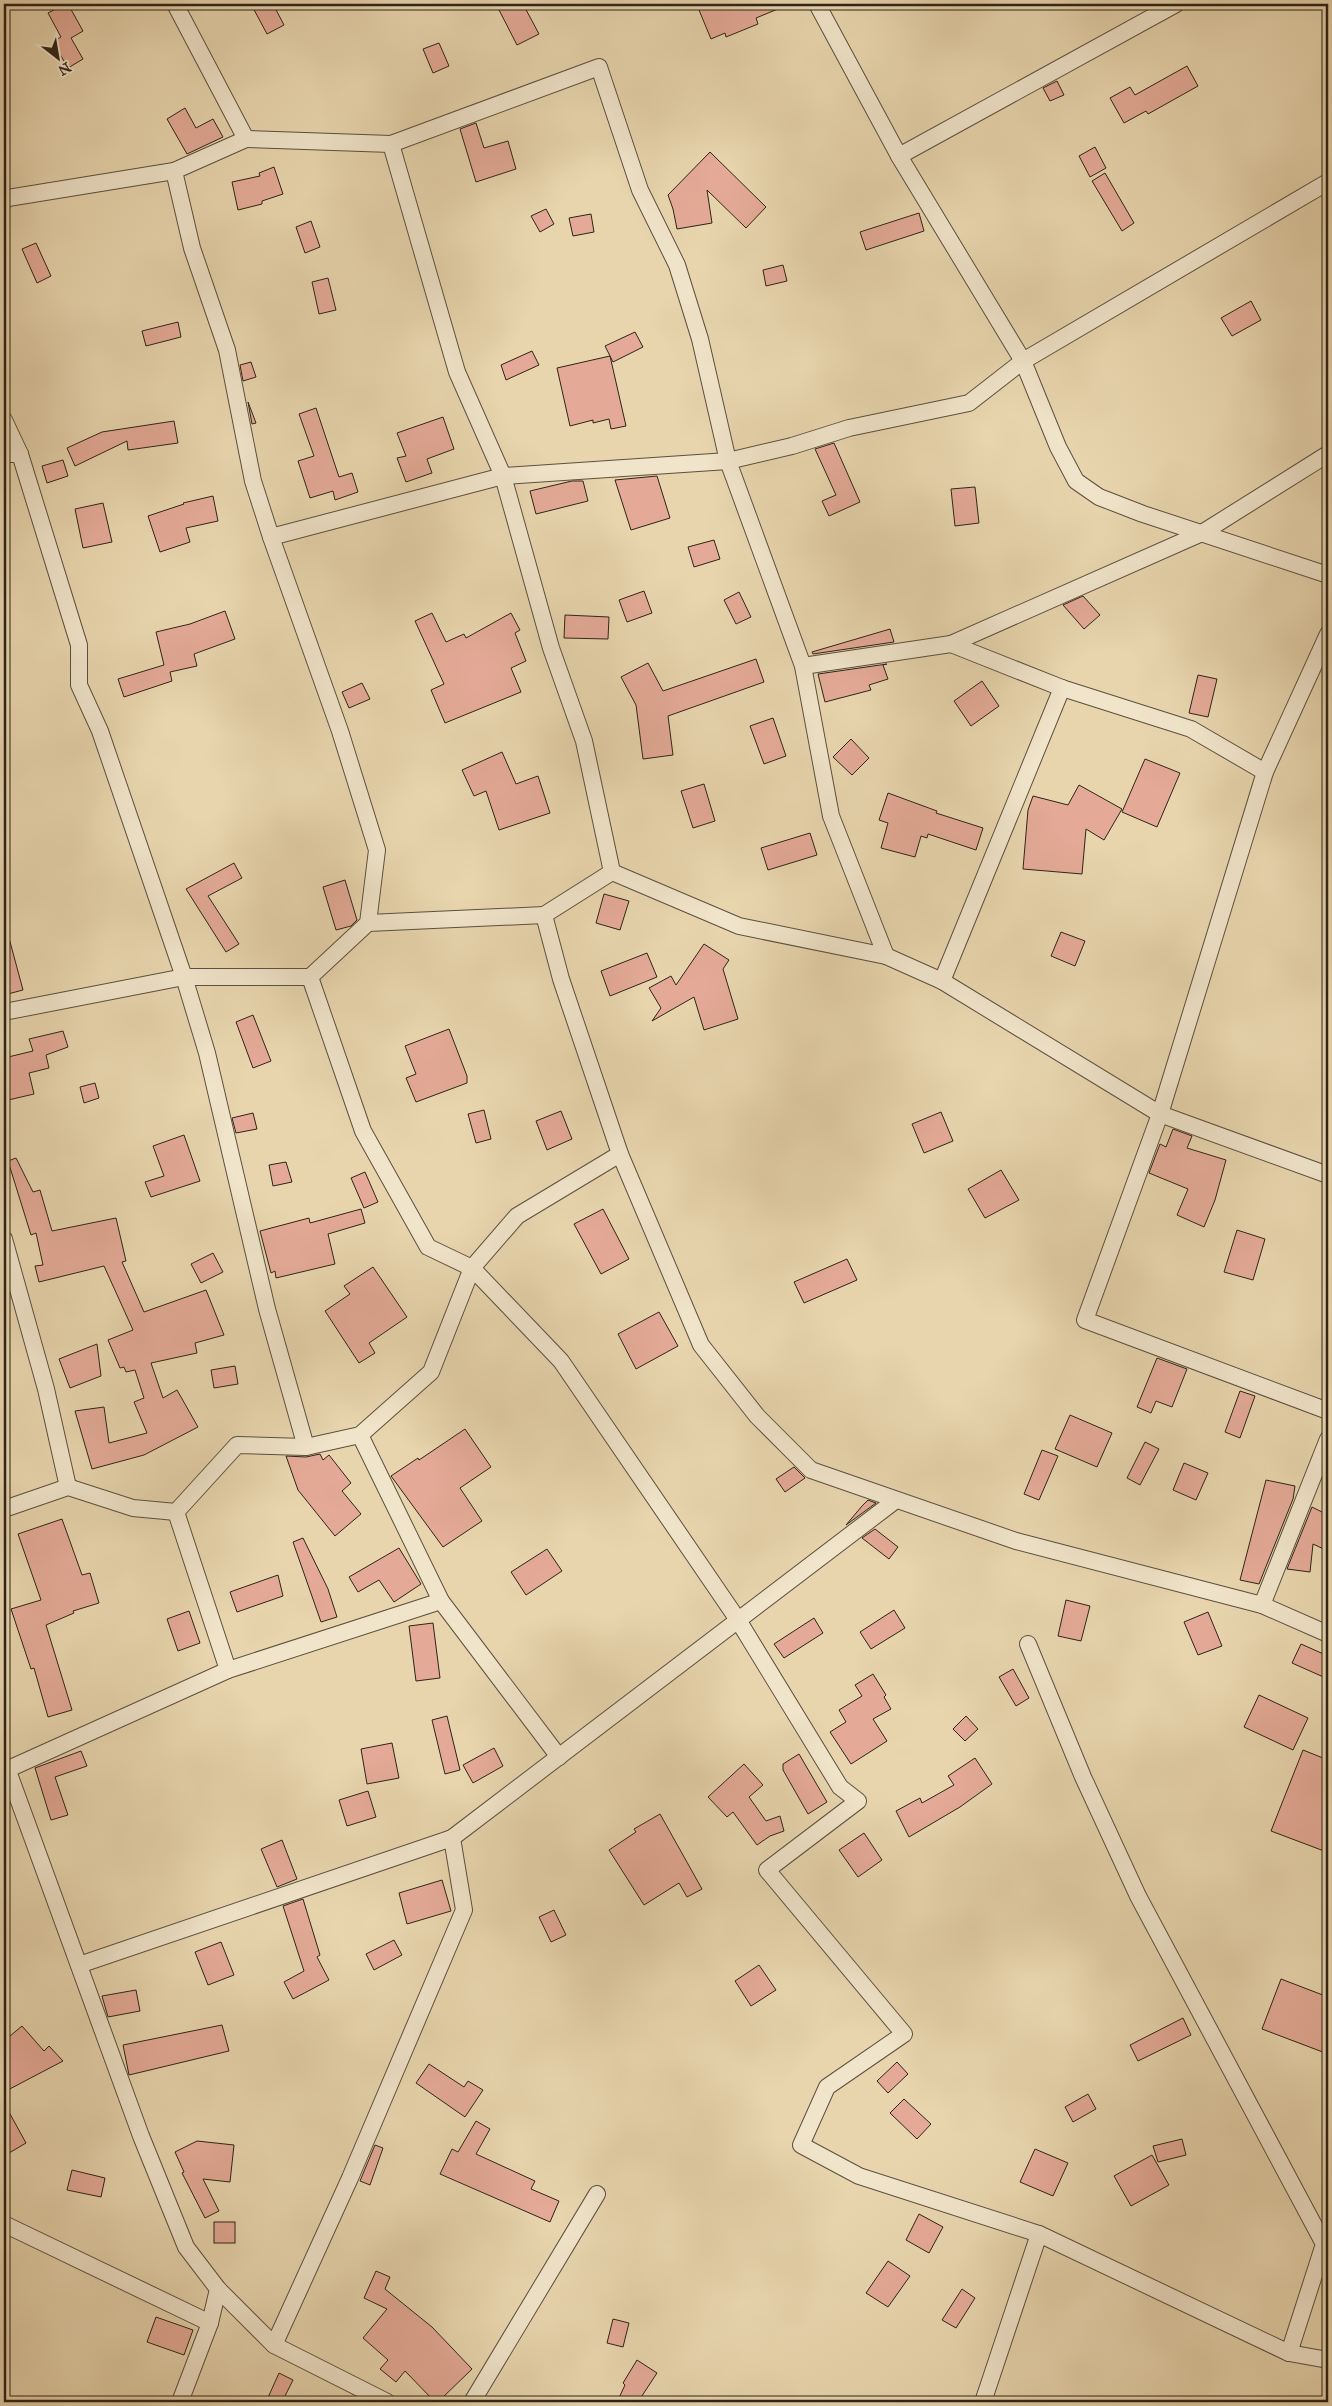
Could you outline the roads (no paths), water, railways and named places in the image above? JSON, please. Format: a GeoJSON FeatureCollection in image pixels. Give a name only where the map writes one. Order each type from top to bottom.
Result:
{"type":"FeatureCollection","features":[{"type":"Feature","properties":{"kind":"street"},"geometry":{"type":"LineString","coordinates":[[175,4],[246,139]]}},
{"type":"Feature","properties":{"kind":"street"},"geometry":{"type":"LineString","coordinates":[[817,4],[899,156],[1024,361],[1058,447],[1076,481],[1099,497],[1328,576]]}},
{"type":"Feature","properties":{"kind":"street"},"geometry":{"type":"LineString","coordinates":[[899,156],[1176,4]]}},
{"type":"Feature","properties":{"kind":"street"},"geometry":{"type":"LineString","coordinates":[[4,201],[8,198],[174,171],[246,139],[392,144],[599,67],[640,190],[677,265],[700,339],[728,461],[803,666],[831,816],[886,956]]}},
{"type":"Feature","properties":{"kind":"street"},"geometry":{"type":"LineString","coordinates":[[392,144],[457,372],[503,476],[551,648],[584,741],[612,872]]}},
{"type":"Feature","properties":{"kind":"street"},"geometry":{"type":"LineString","coordinates":[[4,1012],[184,977],[310,978],[368,923],[377,850],[340,731],[253,481],[227,350],[192,248],[174,171]]}},
{"type":"Feature","properties":{"kind":"street"},"geometry":{"type":"LineString","coordinates":[[272,537],[503,476],[728,461],[792,446],[849,428],[969,403],[1024,361],[1328,182]]}},
{"type":"Feature","properties":{"kind":"street"},"geometry":{"type":"LineString","coordinates":[[4,420],[12,454],[79,645],[79,685],[100,731],[184,977],[207,1053],[267,1309],[306,1447]]}},
{"type":"Feature","properties":{"kind":"street"},"geometry":{"type":"LineString","coordinates":[[803,666],[951,644],[1202,533],[1328,454]]}},
{"type":"Feature","properties":{"kind":"street"},"geometry":{"type":"LineString","coordinates":[[1328,634],[1265,772],[1160,1114],[1085,1320],[1328,1411]]}},
{"type":"Feature","properties":{"kind":"street"},"geometry":{"type":"LineString","coordinates":[[951,644],[1062,688],[1191,729],[1265,772]]}},
{"type":"Feature","properties":{"kind":"street"},"geometry":{"type":"LineString","coordinates":[[942,981],[1062,688]]}},
{"type":"Feature","properties":{"kind":"street"},"geometry":{"type":"LineString","coordinates":[[368,923],[544,915],[612,872]]}},
{"type":"Feature","properties":{"kind":"street"},"geometry":{"type":"LineString","coordinates":[[612,872],[739,926],[886,956],[942,981],[1160,1114],[1328,1174]]}},
{"type":"Feature","properties":{"kind":"street"},"geometry":{"type":"LineString","coordinates":[[544,915],[561,979],[620,1154],[701,1345],[757,1416],[811,1470],[1016,1542],[1262,1605],[1328,1634]]}},
{"type":"Feature","properties":{"kind":"street"},"geometry":{"type":"LineString","coordinates":[[310,978],[363,1131],[428,1247],[472,1268],[560,1361],[738,1620],[840,1787],[858,1801],[767,1870],[904,2034],[827,2087],[801,2145],[859,2176],[1039,2234],[1289,2353],[1328,2360]]}},
{"type":"Feature","properties":{"kind":"street"},"geometry":{"type":"LineString","coordinates":[[176,1512],[237,1445],[306,1447],[360,1435],[431,1372],[472,1268],[517,1216],[620,1154]]}},
{"type":"Feature","properties":{"kind":"street"},"geometry":{"type":"LineString","coordinates":[[4,1239],[46,1389],[68,1487]]}},
{"type":"Feature","properties":{"kind":"street"},"geometry":{"type":"LineString","coordinates":[[360,1435],[441,1601],[559,1757]]}},
{"type":"Feature","properties":{"kind":"street"},"geometry":{"type":"LineString","coordinates":[[1262,1605],[1328,1439]]}},
{"type":"Feature","properties":{"kind":"street"},"geometry":{"type":"LineString","coordinates":[[4,1509],[68,1487],[133,1508],[176,1512]]}},
{"type":"Feature","properties":{"kind":"street"},"geometry":{"type":"LineString","coordinates":[[79,1965],[452,1838],[896,1500]]}},
{"type":"Feature","properties":{"kind":"street"},"geometry":{"type":"LineString","coordinates":[[176,1512],[228,1670]]}},
{"type":"Feature","properties":{"kind":"street"},"geometry":{"type":"LineString","coordinates":[[387,2402],[274,2345],[218,2288],[186,2246],[141,2136],[6,1771],[228,1670],[441,1601]]}},
{"type":"Feature","properties":{"kind":"street"},"geometry":{"type":"LineString","coordinates":[[1028,1644],[1083,1777],[1138,1896],[1326,2238],[1289,2353]]}},
{"type":"Feature","properties":{"kind":"street"},"geometry":{"type":"LineString","coordinates":[[274,2345],[350,2178],[464,1910],[452,1838]]}},
{"type":"Feature","properties":{"kind":"street"},"geometry":{"type":"LineString","coordinates":[[472,2402],[597,2194]]}},
{"type":"Feature","properties":{"kind":"street"},"geometry":{"type":"LineString","coordinates":[[4,2224],[210,2323]]}},
{"type":"Feature","properties":{"kind":"street"},"geometry":{"type":"LineString","coordinates":[[983,2402],[1039,2234]]}},
{"type":"Feature","properties":{"kind":"street"},"geometry":{"type":"LineString","coordinates":[[180,2402],[210,2323],[218,2288]]}}]}
